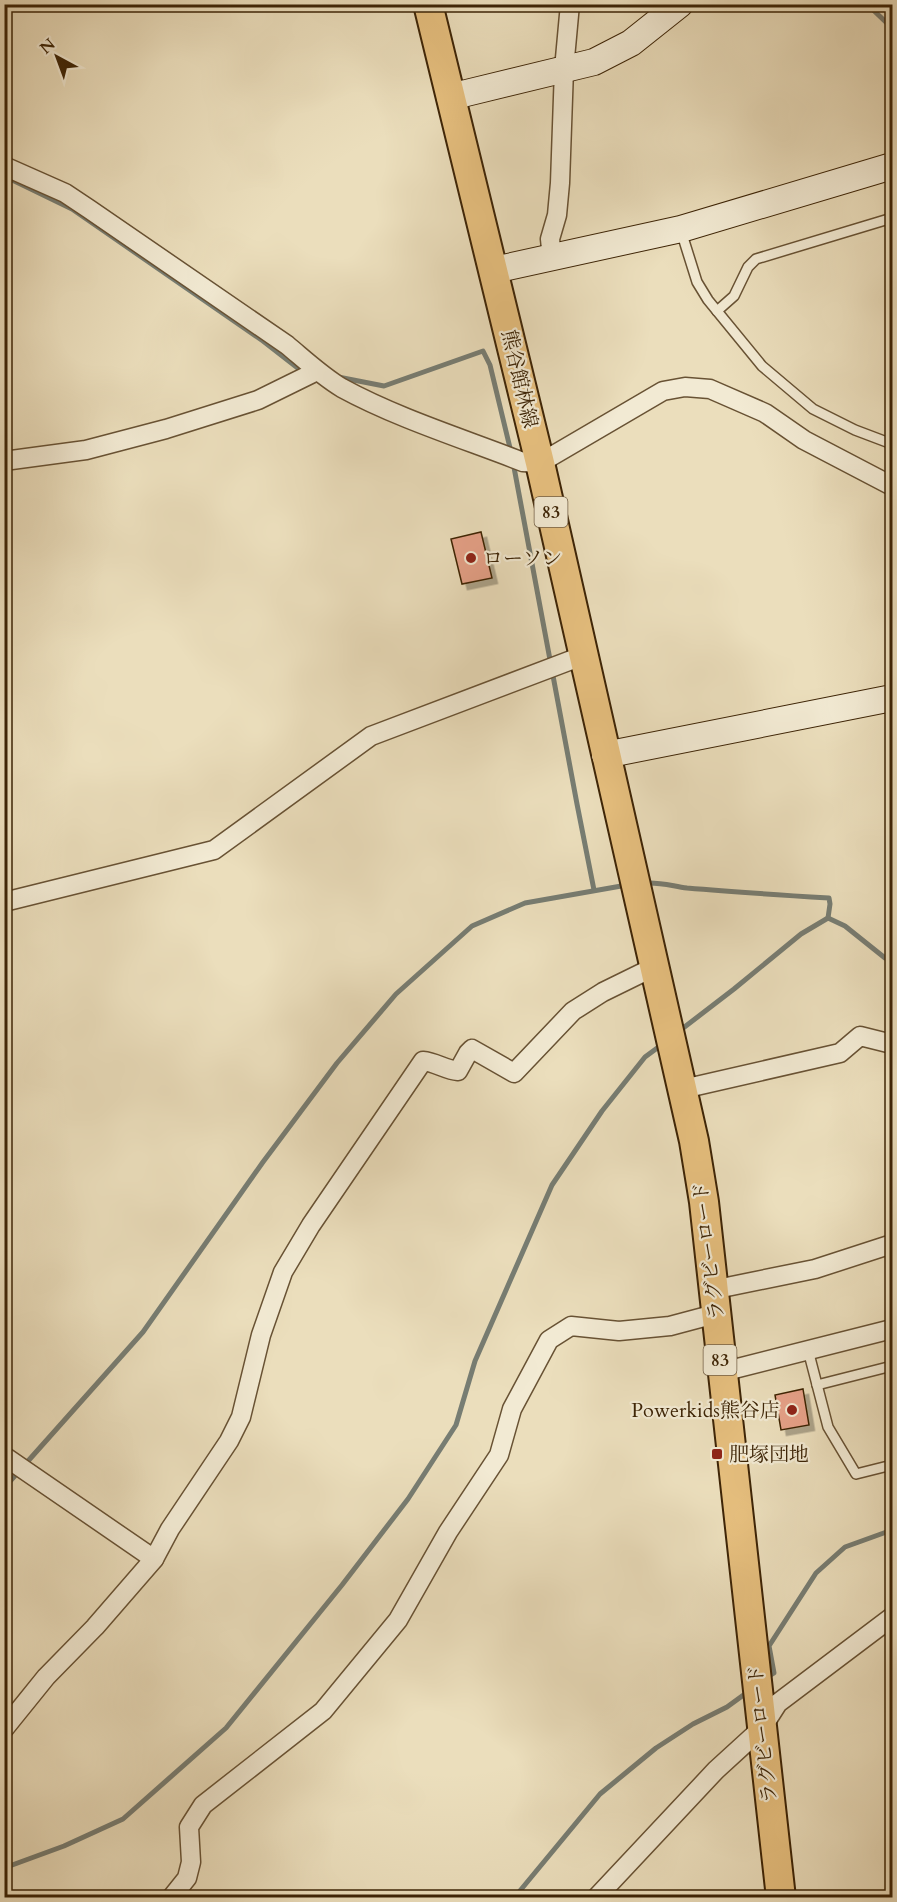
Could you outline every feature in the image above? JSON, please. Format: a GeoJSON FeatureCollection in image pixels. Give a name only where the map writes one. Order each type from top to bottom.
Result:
{"type":"FeatureCollection","features":[{"type":"Feature","properties":{"kind":"main road","name":"熊谷館林線"},"geometry":{"type":"LineString","coordinates":[[428,4],[540,463],[572,659],[605,755]]}},
{"type":"Feature","properties":{"kind":"main road","name":"ラグビーロード"},"geometry":{"type":"LineString","coordinates":[[605,755],[683,1089],[704,1202],[781,1898]]}},
{"type":"Feature","properties":{"kind":"street"},"geometry":{"type":"LineString","coordinates":[[552,258],[550,240],[557,214],[560,183],[564,69],[570,4]]}},
{"type":"Feature","properties":{"kind":"street"},"geometry":{"type":"LineString","coordinates":[[450,98],[594,62],[631,43],[680,4]]}},
{"type":"Feature","properties":{"kind":"street"},"geometry":{"type":"LineString","coordinates":[[4,166],[65,193],[287,345],[317,371],[342,387],[384,408],[523,462],[540,463],[663,391],[685,387],[710,389],[765,413],[804,440],[892,486]]}},
{"type":"Feature","properties":{"kind":"street"},"geometry":{"type":"LineString","coordinates":[[494,270],[681,229],[892,166]]}},
{"type":"Feature","properties":{"kind":"street"},"geometry":{"type":"LineString","coordinates":[[4,461],[86,450],[166,429],[258,400],[317,371]]}},
{"type":"Feature","properties":{"kind":"street"},"geometry":{"type":"LineString","coordinates":[[4,902],[214,850],[371,736],[572,659]]}},
{"type":"Feature","properties":{"kind":"street"},"geometry":{"type":"LineString","coordinates":[[605,755],[892,698]]}},
{"type":"Feature","properties":{"kind":"street"},"geometry":{"type":"LineString","coordinates":[[4,1729],[46,1677],[95,1627],[154,1559],[170,1529],[229,1441],[241,1417],[261,1335],[284,1272],[311,1225],[423,1061],[458,1071],[472,1049],[514,1073],[573,1011],[603,992],[654,967]]}},
{"type":"Feature","properties":{"kind":"street"},"geometry":{"type":"LineString","coordinates":[[683,1089],[840,1053],[860,1036],[892,1044]]}},
{"type":"Feature","properties":{"kind":"street"},"geometry":{"type":"LineString","coordinates":[[171,1898],[187,1878],[191,1862],[189,1827],[203,1805],[323,1711],[398,1620],[448,1532],[499,1455],[512,1409],[549,1340],[571,1326],[619,1331],[670,1326],[714,1302],[892,1244]]}},
{"type":"Feature","properties":{"kind":"street"},"geometry":{"type":"LineString","coordinates":[[722,1372],[892,1329]]}},
{"type":"Feature","properties":{"kind":"street"},"geometry":{"type":"LineString","coordinates":[[4,1456],[154,1559]]}},
{"type":"Feature","properties":{"kind":"street"},"geometry":{"type":"LineString","coordinates":[[596,1898],[716,1770],[762,1728],[778,1703],[892,1617]]}},
{"type":"Feature","properties":{"kind":"lane"},"geometry":{"type":"LineString","coordinates":[[717,311],[734,296],[748,267],[756,259],[892,219]]}},
{"type":"Feature","properties":{"kind":"lane"},"geometry":{"type":"LineString","coordinates":[[681,229],[697,282],[717,311],[762,366],[813,409],[855,430],[892,444]]}},
{"type":"Feature","properties":{"kind":"lane"},"geometry":{"type":"LineString","coordinates":[[808,1350],[828,1426],[856,1474],[892,1465]]}},
{"type":"Feature","properties":{"kind":"lane"},"geometry":{"type":"LineString","coordinates":[[818,1385],[892,1366]]}},
{"type":"Feature","properties":{"kind":"building","name":"ローソン"},"geometry":{"type":"Polygon","coordinates":[[[481,532],[492,578],[462,584],[451,539],[481,532]]]}},
{"type":"Feature","properties":{"kind":"building","name":"Powerkids熊谷店"},"geometry":{"type":"Polygon","coordinates":[[[803,1389],[809,1425],[781,1430],[775,1395],[803,1389]]]}},
{"type":"Feature","properties":{"kind":"waterway"},"geometry":{"type":"LineString","coordinates":[[867,4],[892,28]]}},
{"type":"Feature","properties":{"kind":"waterway"},"geometry":{"type":"LineString","coordinates":[[4,176],[72,209],[263,341],[299,369],[306,370]]}},
{"type":"Feature","properties":{"kind":"waterway"},"geometry":{"type":"LineString","coordinates":[[338,377],[384,386],[483,351],[490,365],[511,452]]}},
{"type":"Feature","properties":{"kind":"waterway"},"geometry":{"type":"LineString","coordinates":[[513,462],[594,890]]}},
{"type":"Feature","properties":{"kind":"waterway"},"geometry":{"type":"LineString","coordinates":[[645,883],[829,898],[828,918]]}},
{"type":"Feature","properties":{"kind":"waterway"},"geometry":{"type":"LineString","coordinates":[[4,1488],[143,1332],[263,1162],[337,1063],[396,994],[472,926],[525,903],[627,885]]}},
{"type":"Feature","properties":{"kind":"waterway"},"geometry":{"type":"LineString","coordinates":[[828,918],[845,926],[892,961]]}},
{"type":"Feature","properties":{"kind":"waterway"},"geometry":{"type":"LineString","coordinates":[[678,1032],[801,934],[828,918]]}},
{"type":"Feature","properties":{"kind":"waterway"},"geometry":{"type":"LineString","coordinates":[[4,1868],[64,1846],[123,1819],[226,1728],[342,1585],[408,1499],[456,1425],[475,1361],[552,1185],[602,1111],[645,1057],[664,1043]]}},
{"type":"Feature","properties":{"kind":"waterway"},"geometry":{"type":"LineString","coordinates":[[766,1678],[774,1673],[769,1646],[816,1573],[845,1547],[892,1530]]}},
{"type":"Feature","properties":{"kind":"waterway"},"geometry":{"type":"LineString","coordinates":[[514,1898],[600,1794],[656,1748],[693,1724],[727,1707],[749,1691]]}},
{"type":"Feature","properties":{"kind":"place","name":"ローソン"},"geometry":{"type":"Point","coordinates":[471,558]}},
{"type":"Feature","properties":{"kind":"place","name":"Powerkids熊谷店"},"geometry":{"type":"Point","coordinates":[792,1410]}},
{"type":"Feature","properties":{"kind":"place","name":"肥塚団地"},"geometry":{"type":"Point","coordinates":[717,1454]}}]}
